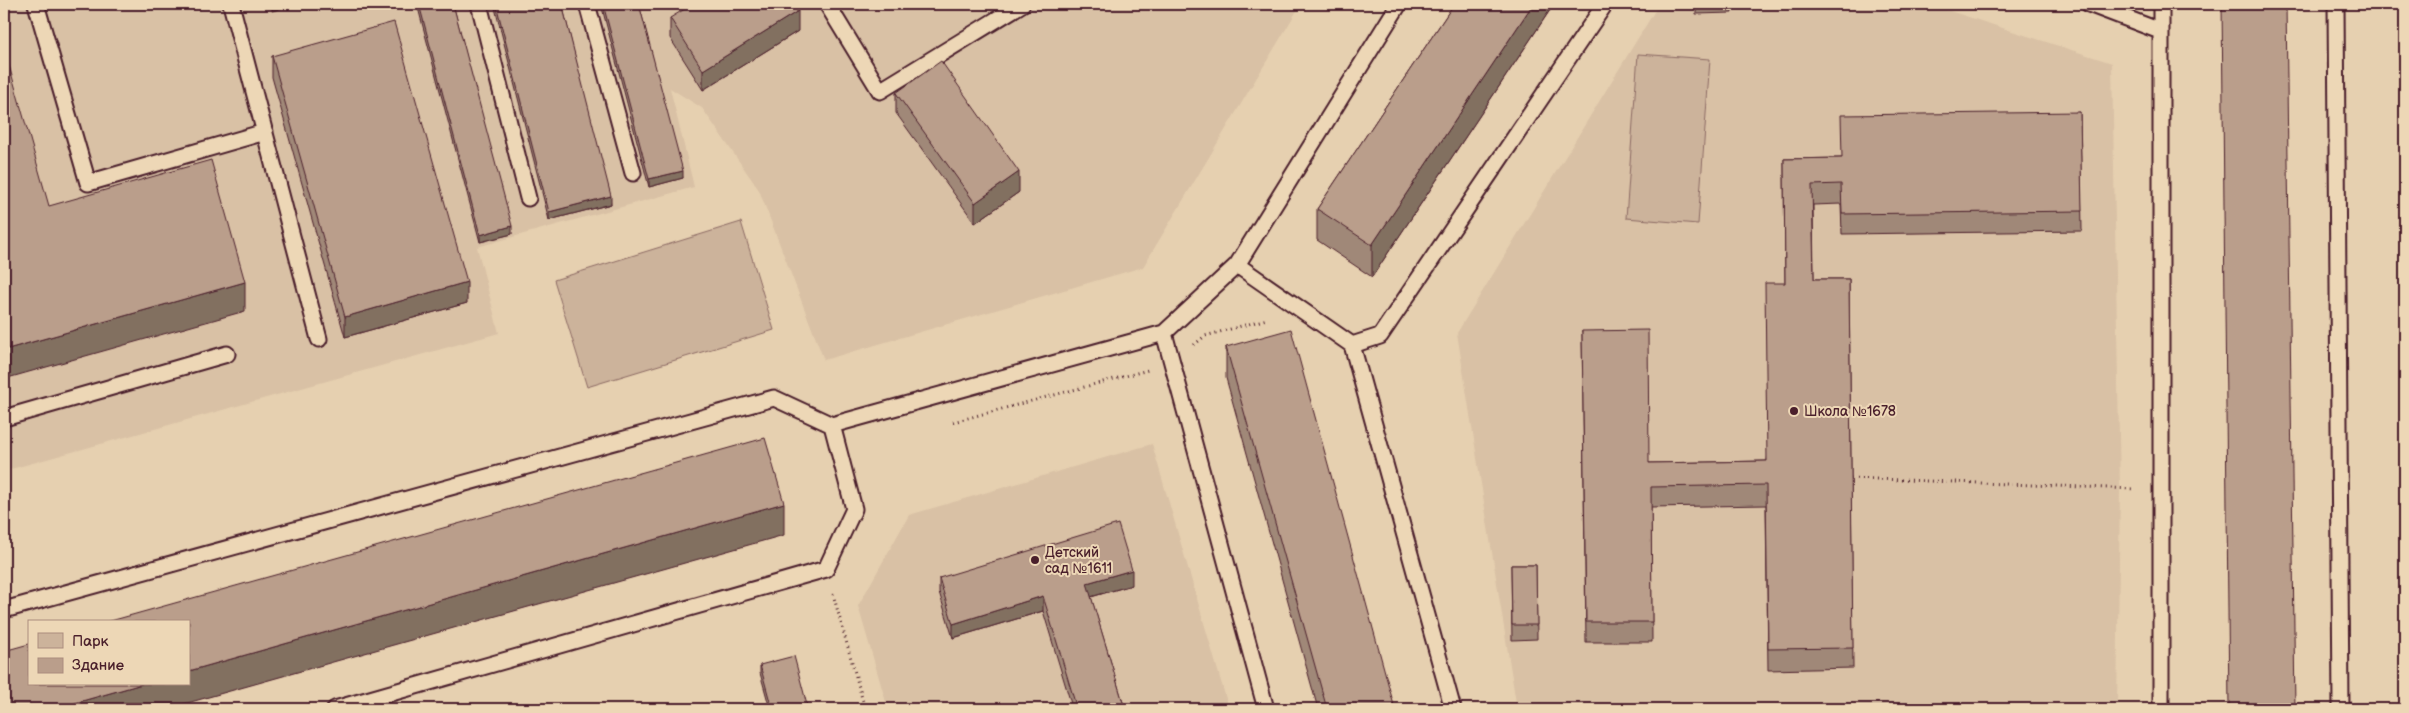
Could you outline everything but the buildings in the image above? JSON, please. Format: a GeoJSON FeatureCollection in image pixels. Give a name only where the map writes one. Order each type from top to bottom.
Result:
{"type":"FeatureCollection","features":[{"type":"Feature","properties":{"kind":"lane"},"geometry":{"type":"LineString","coordinates":[[36,4],[88,183],[265,132]]}},
{"type":"Feature","properties":{"kind":"lane"},"geometry":{"type":"LineString","coordinates":[[231,4],[319,339]]}},
{"type":"Feature","properties":{"kind":"lane"},"geometry":{"type":"LineString","coordinates":[[479,4],[528,198]]}},
{"type":"Feature","properties":{"kind":"lane"},"geometry":{"type":"LineString","coordinates":[[588,4],[634,173]]}},
{"type":"Feature","properties":{"kind":"lane"},"geometry":{"type":"LineString","coordinates":[[827,4],[880,91],[1022,4]]}},
{"type":"Feature","properties":{"kind":"lane"},"geometry":{"type":"LineString","coordinates":[[4,610],[774,398],[832,425],[1164,333],[1237,265],[1400,4]]}},
{"type":"Feature","properties":{"kind":"lane"},"geometry":{"type":"LineString","coordinates":[[1352,345],[1380,336],[1606,4]]}},
{"type":"Feature","properties":{"kind":"lane"},"geometry":{"type":"LineString","coordinates":[[2089,4],[2160,31]]}},
{"type":"Feature","properties":{"kind":"lane"},"geometry":{"type":"LineString","coordinates":[[2161,709],[2160,31],[2162,4]]}},
{"type":"Feature","properties":{"kind":"lane"},"geometry":{"type":"LineString","coordinates":[[2336,4],[2342,709]]}},
{"type":"Feature","properties":{"kind":"lane"},"geometry":{"type":"LineString","coordinates":[[1237,265],[1352,345],[1453,709]]}},
{"type":"Feature","properties":{"kind":"lane"},"geometry":{"type":"LineString","coordinates":[[1164,333],[1266,709]]}},
{"type":"Feature","properties":{"kind":"lane"},"geometry":{"type":"LineString","coordinates":[[4,418],[227,354]]}},
{"type":"Feature","properties":{"kind":"lane"},"geometry":{"type":"LineString","coordinates":[[335,709],[826,570],[854,509],[832,425]]}},
{"type":"Feature","properties":{"kind":"path"},"geometry":{"type":"LineString","coordinates":[[1851,478],[2161,490]]}},
{"type":"Feature","properties":{"kind":"path"},"geometry":{"type":"LineString","coordinates":[[826,570],[865,709]]}},
{"type":"Feature","properties":{"kind":"shaded area"},"geometry":{"type":"Polygon","coordinates":[[[4,4],[1301,4],[1143,267],[824,360],[759,190],[702,108],[670,88],[694,187],[477,247],[499,333],[4,471],[4,4]]]}},
{"type":"Feature","properties":{"kind":"shaded area","name":"Школа №1678"},"geometry":{"type":"Polygon","coordinates":[[[1659,4],[1928,4],[2112,63],[2120,489],[2117,709],[1517,709],[1457,333],[1659,4]]]}},
{"type":"Feature","properties":{"kind":"shaded area","name":"Детский сад №1611"},"geometry":{"type":"Polygon","coordinates":[[[1152,444],[1229,709],[888,709],[858,606],[909,515],[1152,444]]]}},
{"type":"Feature","properties":{"kind":"green space"},"geometry":{"type":"Polygon","coordinates":[[[1638,54],[1710,59],[1698,224],[1626,218],[1638,54]]]}},
{"type":"Feature","properties":{"kind":"green space"},"geometry":{"type":"Polygon","coordinates":[[[741,222],[774,330],[587,387],[554,280],[741,222]]]}},
{"type":"Feature","properties":{"kind":"place","name":"Школа №1678"},"geometry":{"type":"Point","coordinates":[1794,411]}},
{"type":"Feature","properties":{"kind":"place","name":"Детский сад №1611"},"geometry":{"type":"Point","coordinates":[1035,560]}}]}
